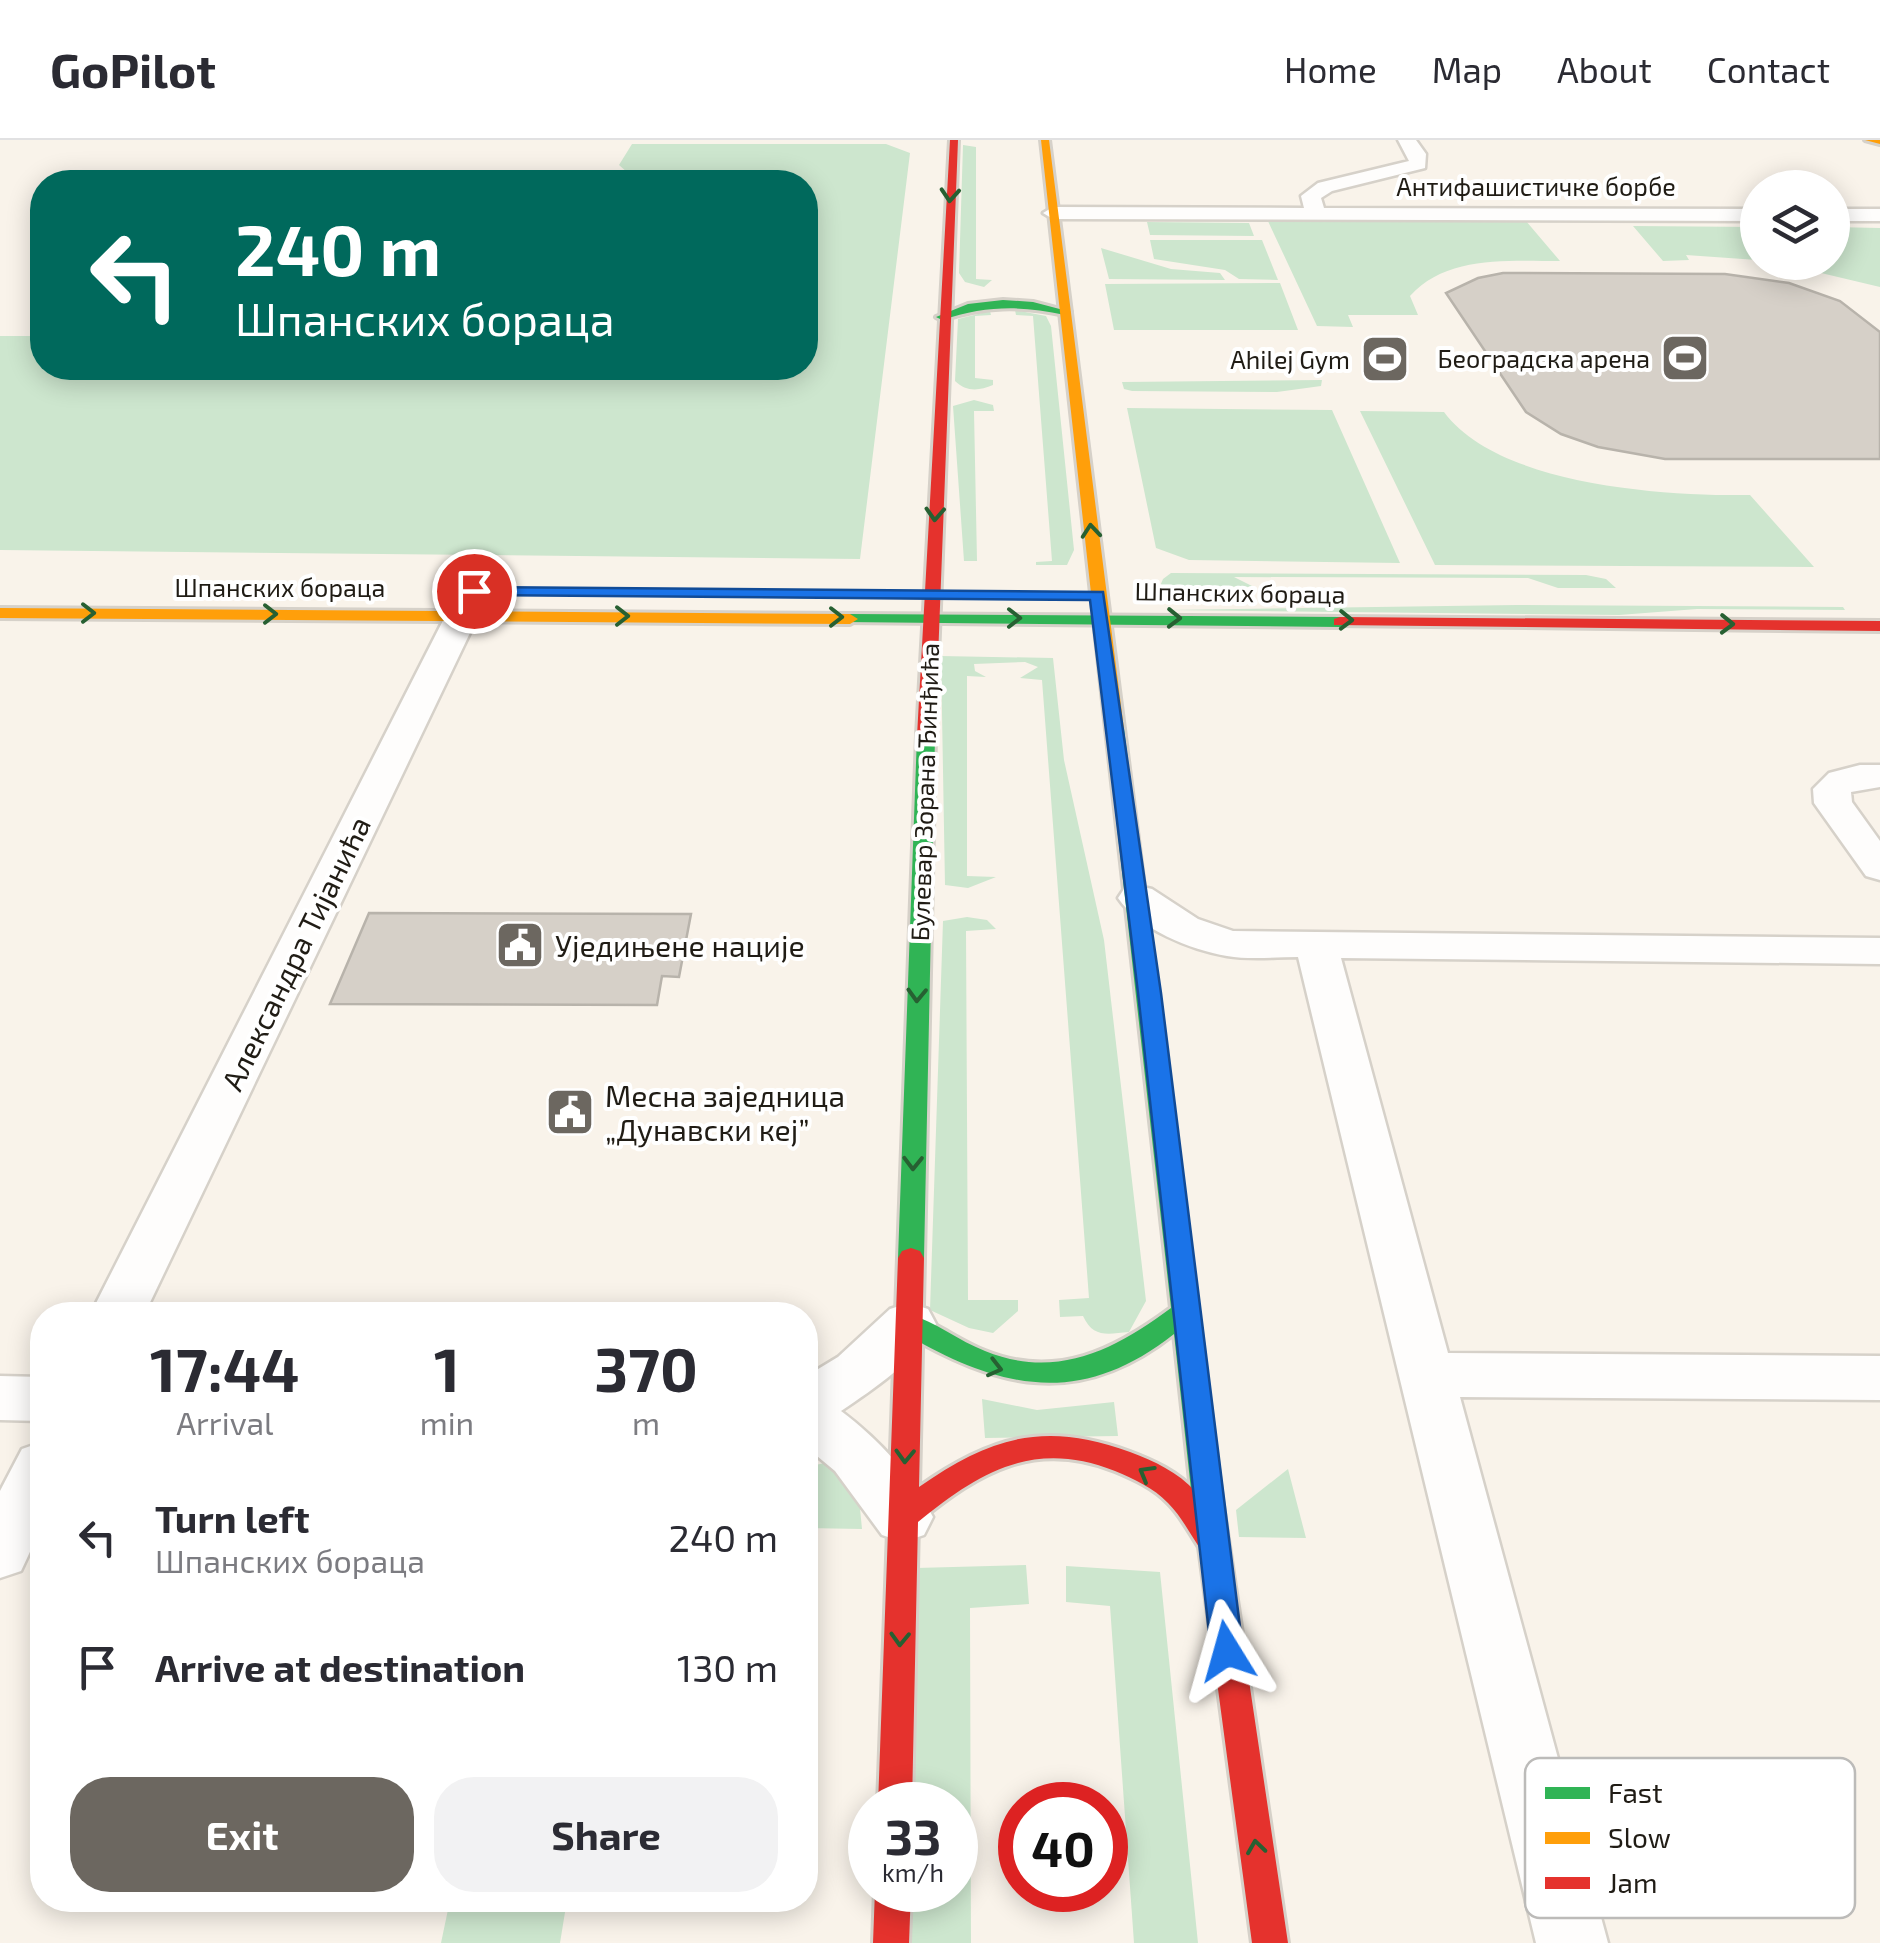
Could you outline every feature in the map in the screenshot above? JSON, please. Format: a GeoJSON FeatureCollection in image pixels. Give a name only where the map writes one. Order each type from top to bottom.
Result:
{"type":"FeatureCollection","features":[{"type":"Feature","properties":{"kind":"street","name":"Булевар Зорана Ђинђића"},"geometry":{"type":"LineString","coordinates":[[896,1782],[930,599],[954,140]]}},
{"type":"Feature","properties":{"kind":"street"},"geometry":{"type":"LineString","coordinates":[[1045,140],[1080,414],[1098,601],[1150,993],[1212,1542],[1270,1943]]}},
{"type":"Feature","properties":{"kind":"street","name":"Антифашистичке борбе"},"geometry":{"type":"LineString","coordinates":[[1315,213],[1311,196],[1325,187],[1418,164],[1418,154],[1406,140]]}},
{"type":"Feature","properties":{"kind":"street"},"geometry":{"type":"LineString","coordinates":[[1869,140],[1880,141]]}},
{"type":"Feature","properties":{"kind":"street","name":"Антифашистичке борбе"},"geometry":{"type":"LineString","coordinates":[[1054,212],[1740,215]]}},
{"type":"Feature","properties":{"kind":"street"},"geometry":{"type":"LineString","coordinates":[[1850,215],[1880,215]]}},
{"type":"Feature","properties":{"kind":"street"},"geometry":{"type":"LineString","coordinates":[[944,278],[960,285],[999,291],[1062,280]]}},
{"type":"Feature","properties":{"kind":"street"},"geometry":{"type":"LineString","coordinates":[[942,317],[977,304],[1003,302],[1065,312]]}},
{"type":"Feature","properties":{"kind":"street","name":"Шпанских бораца"},"geometry":{"type":"LineString","coordinates":[[0,613],[471,597],[930,599],[1880,626]]}},
{"type":"Feature","properties":{"kind":"street","name":"Александра Тијанића"},"geometry":{"type":"LineString","coordinates":[[123,1302],[471,597]]}},
{"type":"Feature","properties":{"kind":"street"},"geometry":{"type":"LineString","coordinates":[[1880,776],[1858,776],[1840,781],[1832,789],[1833,803],[1880,868]]}},
{"type":"Feature","properties":{"kind":"street"},"geometry":{"type":"LineString","coordinates":[[1138,898],[1183,928],[1228,944]]}},
{"type":"Feature","properties":{"kind":"street"},"geometry":{"type":"LineString","coordinates":[[1150,993],[1165,973],[1185,958],[1228,944],[1880,951]]}},
{"type":"Feature","properties":{"kind":"street"},"geometry":{"type":"LineString","coordinates":[[1316,945],[1525,1760]]}},
{"type":"Feature","properties":{"kind":"street"},"geometry":{"type":"LineString","coordinates":[[818,1398],[858,1372],[909,1324],[940,1347],[978,1364],[1026,1376],[1076,1375],[1137,1352],[1159,1338],[1185,1311]]}},
{"type":"Feature","properties":{"kind":"street"},"geometry":{"type":"LineString","coordinates":[[1426,1374],[1880,1378]]}},
{"type":"Feature","properties":{"kind":"street"},"geometry":{"type":"LineString","coordinates":[[0,1398],[30,1399]]}},
{"type":"Feature","properties":{"kind":"street"},"geometry":{"type":"LineString","coordinates":[[818,1424],[855,1454],[903,1517],[926,1495],[982,1457],[1012,1449],[1068,1444],[1121,1459],[1175,1490],[1212,1542]]}},
{"type":"Feature","properties":{"kind":"street"},"geometry":{"type":"LineString","coordinates":[[0,1552],[30,1491]]}},
{"type":"Feature","properties":{"kind":"street"},"geometry":{"type":"LineString","coordinates":[[891,1943],[892,1912]]}},
{"type":"Feature","properties":{"kind":"street"},"geometry":{"type":"LineString","coordinates":[[1566,1918],[1572,1943]]}},
{"type":"Feature","properties":{"kind":"green space"},"geometry":{"type":"Polygon","coordinates":[[[632,144],[886,144],[910,153],[860,559],[0,550],[0,336],[30,336],[30,380],[818,380],[818,170],[625,170],[619,165],[632,144]]]}},
{"type":"Feature","properties":{"kind":"green space"},"geometry":{"type":"Polygon","coordinates":[[[963,145],[976,147],[976,279],[992,280],[984,287],[965,282],[959,273],[963,145]]]}},
{"type":"Feature","properties":{"kind":"green space"},"geometry":{"type":"Polygon","coordinates":[[[1267,219],[1526,221],[1560,261],[1500,261],[1460,267],[1442,273],[1410,296],[1418,315],[1348,315],[1353,327],[1317,326],[1267,219]]]}},
{"type":"Feature","properties":{"kind":"green space"},"geometry":{"type":"Polygon","coordinates":[[[1147,222],[1249,223],[1254,236],[1150,235],[1147,222]]]}},
{"type":"Feature","properties":{"kind":"green space"},"geometry":{"type":"Polygon","coordinates":[[[1633,226],[1740,227],[1740,259],[1686,255],[1689,260],[1663,261],[1633,226]]]}},
{"type":"Feature","properties":{"kind":"green space"},"geometry":{"type":"Polygon","coordinates":[[[1850,227],[1880,228],[1880,287],[1850,280],[1850,227]]]}},
{"type":"Feature","properties":{"kind":"green space"},"geometry":{"type":"Polygon","coordinates":[[[1150,240],[1262,240],[1278,280],[1239,279],[1225,270],[1154,259],[1150,240]]]}},
{"type":"Feature","properties":{"kind":"green space"},"geometry":{"type":"Polygon","coordinates":[[[1101,248],[1171,269],[1220,273],[1225,280],[1109,279],[1101,248]]]}},
{"type":"Feature","properties":{"kind":"green space"},"geometry":{"type":"Polygon","coordinates":[[[1280,283],[1298,330],[1114,330],[1105,284],[1280,283]]]}},
{"type":"Feature","properties":{"kind":"green space"},"geometry":{"type":"Polygon","coordinates":[[[1015,310],[1046,316],[1051,326],[1074,550],[1067,565],[1036,565],[1052,561],[1033,316],[1016,315],[1015,310]]]}},
{"type":"Feature","properties":{"kind":"green space"},"geometry":{"type":"Polygon","coordinates":[[[990,311],[991,315],[975,316],[975,378],[993,380],[993,385],[968,389],[955,381],[958,319],[990,311]]]}},
{"type":"Feature","properties":{"kind":"green space"},"geometry":{"type":"Polygon","coordinates":[[[1322,380],[1321,386],[1277,392],[1132,391],[1124,389],[1122,382],[1322,380]]]}},
{"type":"Feature","properties":{"kind":"green space"},"geometry":{"type":"Polygon","coordinates":[[[974,400],[993,405],[994,411],[974,411],[977,561],[964,561],[953,406],[974,400]]]}},
{"type":"Feature","properties":{"kind":"green space"},"geometry":{"type":"Polygon","coordinates":[[[1127,408],[1332,410],[1400,563],[1189,560],[1156,548],[1127,408]]]}},
{"type":"Feature","properties":{"kind":"green space"},"geometry":{"type":"Polygon","coordinates":[[[1360,411],[1444,412],[1469,437],[1503,456],[1586,482],[1674,493],[1750,495],[1814,567],[1435,565],[1360,411]]]}},
{"type":"Feature","properties":{"kind":"green space"},"geometry":{"type":"Polygon","coordinates":[[[1171,573],[1586,575],[1606,579],[1616,588],[1558,588],[1528,578],[1234,577],[1254,587],[1160,586],[1171,573]]]}},
{"type":"Feature","properties":{"kind":"green space"},"geometry":{"type":"Polygon","coordinates":[[[1517,605],[1845,610],[1697,609],[1619,615],[1168,610],[1517,605]]]}},
{"type":"Feature","properties":{"kind":"green space"},"geometry":{"type":"Polygon","coordinates":[[[941,656],[1053,658],[1064,760],[1104,940],[1146,1301],[1129,1332],[1102,1333],[1091,1328],[1083,1316],[1060,1317],[1059,1300],[1089,1298],[1042,680],[1020,678],[1038,667],[1025,662],[974,664],[975,671],[986,677],[967,676],[967,876],[996,877],[968,888],[945,885],[941,656]]]}},
{"type":"Feature","properties":{"kind":"green space"},"geometry":{"type":"Polygon","coordinates":[[[967,917],[987,920],[996,929],[966,931],[968,1300],[1018,1300],[1018,1311],[993,1333],[969,1328],[930,1310],[943,921],[967,917]]]}},
{"type":"Feature","properties":{"kind":"green space"},"geometry":{"type":"Polygon","coordinates":[[[982,1399],[1037,1410],[1114,1402],[1118,1436],[985,1438],[982,1399]]]}},
{"type":"Feature","properties":{"kind":"green space"},"geometry":{"type":"Polygon","coordinates":[[[829,1462],[859,1498],[862,1529],[818,1528],[818,1464],[829,1462]]]}},
{"type":"Feature","properties":{"kind":"green space"},"geometry":{"type":"Polygon","coordinates":[[[1288,1469],[1306,1538],[1239,1537],[1236,1510],[1288,1469]]]}},
{"type":"Feature","properties":{"kind":"green space"},"geometry":{"type":"Polygon","coordinates":[[[1026,1565],[1029,1604],[970,1608],[971,1782],[911,1782],[916,1568],[1026,1565]]]}},
{"type":"Feature","properties":{"kind":"green space"},"geometry":{"type":"Polygon","coordinates":[[[1066,1566],[1160,1572],[1198,1943],[1134,1943],[1128,1782],[1123,1782],[1110,1606],[1066,1602],[1066,1566]]]}},
{"type":"Feature","properties":{"kind":"green space"},"geometry":{"type":"Polygon","coordinates":[[[447,1912],[565,1912],[560,1943],[441,1943],[447,1912]]]}},
{"type":"Feature","properties":{"kind":"green space"},"geometry":{"type":"Polygon","coordinates":[[[909,1912],[971,1912],[971,1943],[908,1943],[909,1912]]]}},
{"type":"Feature","properties":{"kind":"building","name":"Београдска арена"},"geometry":{"type":"Polygon","coordinates":[[[1503,273],[1725,274],[1740,276],[1740,280],[1789,283],[1840,301],[1880,332],[1880,459],[1665,459],[1598,447],[1561,434],[1526,412],[1446,293],[1478,278],[1503,273]]]}},
{"type":"Feature","properties":{"kind":"building","name":"Уједињене нације"},"geometry":{"type":"Polygon","coordinates":[[[369,913],[691,914],[679,977],[662,976],[657,1005],[330,1004],[369,913]]]}},
{"type":"Feature","properties":{"kind":"traffic: fast"},"geometry":{"type":"LineString","coordinates":[[942,317],[972,307],[1003,303],[1065,312]]}},
{"type":"Feature","properties":{"kind":"traffic: fast"},"geometry":{"type":"LineString","coordinates":[[850,619],[1340,622]]}},
{"type":"Feature","properties":{"kind":"traffic: fast"},"geometry":{"type":"LineString","coordinates":[[1115,729],[1207,1499]]}},
{"type":"Feature","properties":{"kind":"traffic: fast"},"geometry":{"type":"LineString","coordinates":[[911,1258],[926,736]]}},
{"type":"Feature","properties":{"kind":"traffic: fast"},"geometry":{"type":"LineString","coordinates":[[909,1324],[983,1362],[1017,1372],[1050,1374],[1083,1370],[1116,1358],[1150,1339],[1185,1311]]}},
{"type":"Feature","properties":{"kind":"traffic: slow"},"geometry":{"type":"LineString","coordinates":[[1045,140],[1115,729]]}},
{"type":"Feature","properties":{"kind":"traffic: slow"},"geometry":{"type":"LineString","coordinates":[[1869,140],[1880,141]]}},
{"type":"Feature","properties":{"kind":"traffic: slow"},"geometry":{"type":"LineString","coordinates":[[0,613],[850,619]]}},
{"type":"Feature","properties":{"kind":"traffic: jam"},"geometry":{"type":"LineString","coordinates":[[926,736],[954,140]]}},
{"type":"Feature","properties":{"kind":"traffic: jam"},"geometry":{"type":"LineString","coordinates":[[1340,622],[1880,626]]}},
{"type":"Feature","properties":{"kind":"traffic: jam"},"geometry":{"type":"LineString","coordinates":[[896,1782],[911,1258]]}},
{"type":"Feature","properties":{"kind":"traffic: jam"},"geometry":{"type":"LineString","coordinates":[[903,1517],[981,1462],[1036,1446],[1065,1446],[1129,1464],[1165,1483],[1186,1503],[1212,1542]]}},
{"type":"Feature","properties":{"kind":"traffic: jam"},"geometry":{"type":"LineString","coordinates":[[1207,1499],[1270,1943]]}},
{"type":"Feature","properties":{"kind":"traffic: jam"},"geometry":{"type":"LineString","coordinates":[[891,1943],[892,1912]]}},
{"type":"Feature","properties":{"kind":"place","name":"Београдска арена"},"geometry":{"type":"Point","coordinates":[1685,358]}},
{"type":"Feature","properties":{"kind":"place","name":"Ahilej Gym"},"geometry":{"type":"Point","coordinates":[1385,359]}},
{"type":"Feature","properties":{"kind":"place","name":"Уједињене нације"},"geometry":{"type":"Point","coordinates":[520,945]}},
{"type":"Feature","properties":{"kind":"place","name":"Месна заједница „Дунавски кеј”"},"geometry":{"type":"Point","coordinates":[570,1112]}},
{"type":"Feature","properties":{"kind":"route"},"geometry":{"type":"LineString","coordinates":[[474,591],[1098,596],[1150,993],[1227,1651]]}}]}
